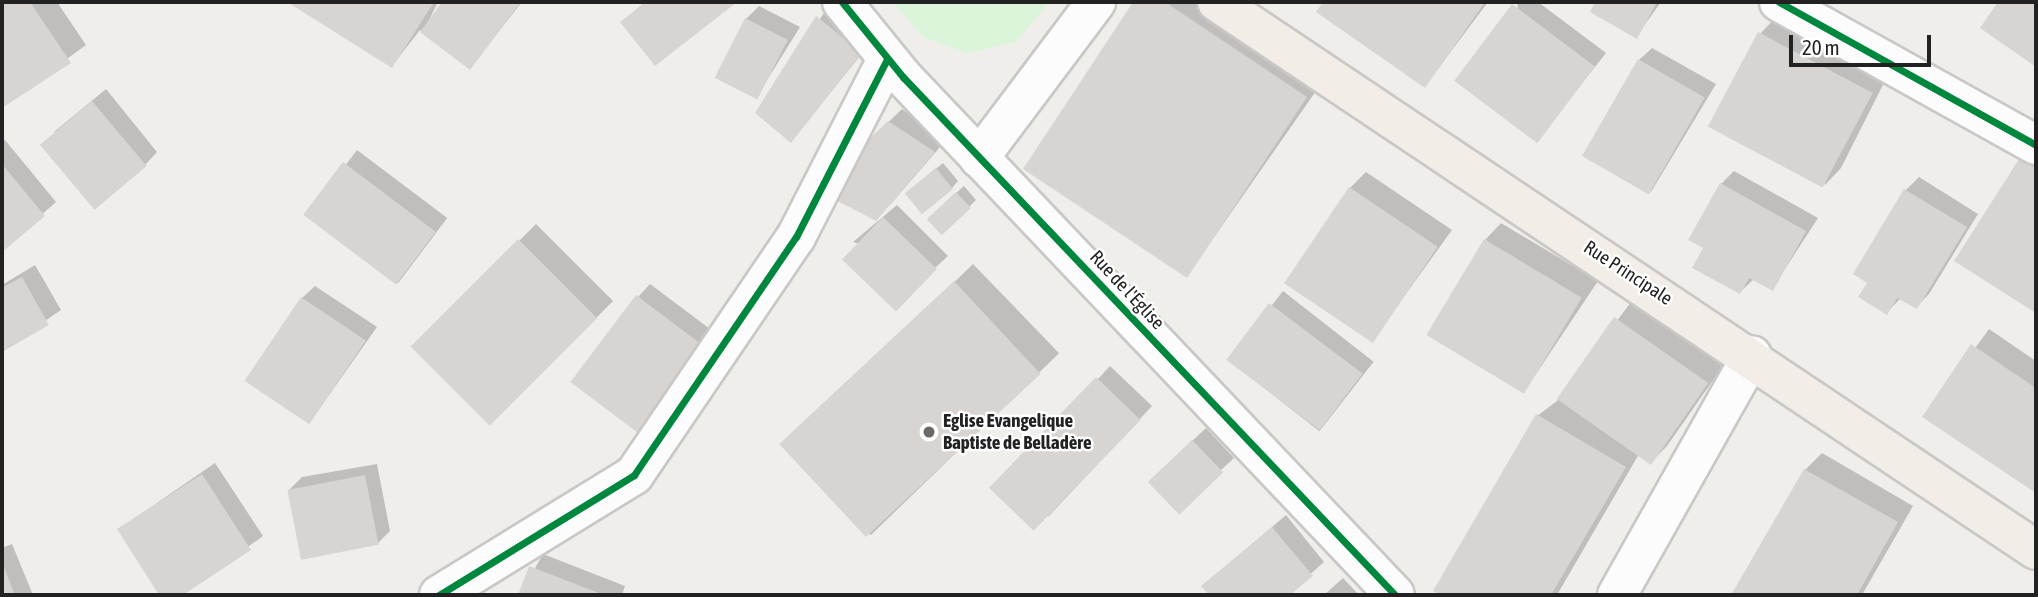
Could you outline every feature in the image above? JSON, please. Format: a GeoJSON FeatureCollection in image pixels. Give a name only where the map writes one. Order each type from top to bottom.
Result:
{"type":"FeatureCollection","features":[{"type":"Feature","properties":{"kind":"main road","name":"Rue Principale"},"geometry":{"type":"LineString","coordinates":[[1217,2],[1752,355],[2036,550]]}},
{"type":"Feature","properties":{"kind":"street","name":"Rue de l'Église"},"geometry":{"type":"LineString","coordinates":[[842,2],[887,59],[979,159],[1395,595]]}},
{"type":"Feature","properties":{"kind":"street"},"geometry":{"type":"LineString","coordinates":[[979,159],[1096,2]]}},
{"type":"Feature","properties":{"kind":"street"},"geometry":{"type":"LineString","coordinates":[[1779,2],[2036,145]]}},
{"type":"Feature","properties":{"kind":"street"},"geometry":{"type":"LineString","coordinates":[[439,595],[634,475],[796,237],[887,59]]}},
{"type":"Feature","properties":{"kind":"street"},"geometry":{"type":"LineString","coordinates":[[1617,595],[1752,355]]}},
{"type":"Feature","properties":{"kind":"green space"},"geometry":{"type":"Polygon","coordinates":[[[893,2],[1049,2],[1016,42],[967,53],[923,37],[893,2]]]}},
{"type":"Feature","properties":{"kind":"building"},"geometry":{"type":"Polygon","coordinates":[[[2,2],[30,2],[71,63],[2,108],[2,2]]]}},
{"type":"Feature","properties":{"kind":"building"},"geometry":{"type":"Polygon","coordinates":[[[287,2],[434,2],[392,68],[287,2]]]}},
{"type":"Feature","properties":{"kind":"building"},"geometry":{"type":"Polygon","coordinates":[[[442,2],[521,2],[470,70],[420,32],[442,2]]]}},
{"type":"Feature","properties":{"kind":"building"},"geometry":{"type":"Polygon","coordinates":[[[646,2],[737,2],[655,66],[620,22],[646,2]]]}},
{"type":"Feature","properties":{"kind":"building"},"geometry":{"type":"Polygon","coordinates":[[[1133,2],[1165,2],[1307,97],[1187,278],[1023,169],[1133,2]]]}},
{"type":"Feature","properties":{"kind":"building"},"geometry":{"type":"Polygon","coordinates":[[[1323,2],[1485,2],[1425,88],[1316,12],[1323,2]]]}},
{"type":"Feature","properties":{"kind":"building"},"geometry":{"type":"Polygon","coordinates":[[[1595,2],[1657,2],[1637,39],[1590,12],[1595,2]]]}},
{"type":"Feature","properties":{"kind":"building"},"geometry":{"type":"Polygon","coordinates":[[[1998,2],[2036,2],[2036,67],[1980,28],[1998,2]]]}},
{"type":"Feature","properties":{"kind":"building"},"geometry":{"type":"Polygon","coordinates":[[[1512,4],[1595,67],[1537,143],[1454,81],[1512,4]]]}},
{"type":"Feature","properties":{"kind":"building"},"geometry":{"type":"Polygon","coordinates":[[[816,16],[862,53],[791,143],[755,113],[816,16]]]}},
{"type":"Feature","properties":{"kind":"building"},"geometry":{"type":"Polygon","coordinates":[[[745,18],[788,40],[757,99],[715,78],[745,18]]]}},
{"type":"Feature","properties":{"kind":"building"},"geometry":{"type":"Polygon","coordinates":[[[1758,32],[1873,93],[1823,188],[1708,126],[1758,32]]]}},
{"type":"Feature","properties":{"kind":"building"},"geometry":{"type":"Polygon","coordinates":[[[1638,59],[1705,98],[1649,194],[1582,156],[1638,59]]]}},
{"type":"Feature","properties":{"kind":"building"},"geometry":{"type":"Polygon","coordinates":[[[92,101],[147,166],[95,210],[40,145],[92,101]]]}},
{"type":"Feature","properties":{"kind":"building"},"geometry":{"type":"Polygon","coordinates":[[[888,121],[935,152],[876,221],[834,199],[847,160],[888,121]]]}},
{"type":"Feature","properties":{"kind":"building"},"geometry":{"type":"Polygon","coordinates":[[[2021,156],[2036,166],[2036,313],[1954,261],[2021,156]]]}},
{"type":"Feature","properties":{"kind":"building"},"geometry":{"type":"Polygon","coordinates":[[[343,162],[436,232],[396,285],[303,215],[343,162]]]}},
{"type":"Feature","properties":{"kind":"building"},"geometry":{"type":"Polygon","coordinates":[[[2,164],[45,216],[2,252],[2,164]]]}},
{"type":"Feature","properties":{"kind":"building"},"geometry":{"type":"Polygon","coordinates":[[[936,168],[953,189],[922,214],[905,193],[936,168]]]}},
{"type":"Feature","properties":{"kind":"building"},"geometry":{"type":"Polygon","coordinates":[[[1720,183],[1806,231],[1773,291],[1749,278],[1740,294],[1692,268],[1703,248],[1688,240],[1720,183]]]}},
{"type":"Feature","properties":{"kind":"building"},"geometry":{"type":"Polygon","coordinates":[[[1349,187],[1438,247],[1373,343],[1284,283],[1349,187]]]}},
{"type":"Feature","properties":{"kind":"building"},"geometry":{"type":"Polygon","coordinates":[[[1904,189],[1967,227],[1917,309],[1897,298],[1887,315],[1858,297],[1867,283],[1853,274],[1904,189]]]}},
{"type":"Feature","properties":{"kind":"building"},"geometry":{"type":"Polygon","coordinates":[[[956,192],[971,208],[942,235],[927,219],[956,192]]]}},
{"type":"Feature","properties":{"kind":"building"},"geometry":{"type":"Polygon","coordinates":[[[883,217],[937,269],[896,312],[842,259],[883,217]]]}},
{"type":"Feature","properties":{"kind":"building"},"geometry":{"type":"Polygon","coordinates":[[[518,239],[597,318],[490,426],[411,346],[518,239]]]}},
{"type":"Feature","properties":{"kind":"building"},"geometry":{"type":"Polygon","coordinates":[[[1484,239],[1582,298],[1524,394],[1426,335],[1484,239]]]}},
{"type":"Feature","properties":{"kind":"building"},"geometry":{"type":"Polygon","coordinates":[[[22,277],[49,325],[2,352],[2,288],[22,277]]]}},
{"type":"Feature","properties":{"kind":"building"},"geometry":{"type":"Polygon","coordinates":[[[954,281],[1041,374],[866,537],[779,444],[954,281]]]}},
{"type":"Feature","properties":{"kind":"building"},"geometry":{"type":"Polygon","coordinates":[[[636,295],[707,349],[641,436],[570,382],[636,295]]]}},
{"type":"Feature","properties":{"kind":"building"},"geometry":{"type":"Polygon","coordinates":[[[301,297],[366,341],[309,424],[245,381],[301,297]]]}},
{"type":"Feature","properties":{"kind":"building"},"geometry":{"type":"Polygon","coordinates":[[[1269,303],[1362,373],[1320,430],[1226,360],[1269,303]]]}},
{"type":"Feature","properties":{"kind":"building"},"geometry":{"type":"Polygon","coordinates":[[[1614,317],[1708,383],[1651,465],[1557,399],[1614,317]]]}},
{"type":"Feature","properties":{"kind":"building"},"geometry":{"type":"Polygon","coordinates":[[[1971,344],[2036,388],[2036,493],[1922,417],[1971,344]]]}},
{"type":"Feature","properties":{"kind":"building"},"geometry":{"type":"Polygon","coordinates":[[[1096,377],[1141,420],[1034,531],[989,488],[1096,377]]]}},
{"type":"Feature","properties":{"kind":"building"},"geometry":{"type":"Polygon","coordinates":[[[1536,414],[1626,467],[1551,595],[1440,595],[1433,591],[1536,414]]]}},
{"type":"Feature","properties":{"kind":"building"},"geometry":{"type":"Polygon","coordinates":[[[1192,440],[1223,472],[1179,515],[1148,482],[1192,440]]]}},
{"type":"Feature","properties":{"kind":"building"},"geometry":{"type":"Polygon","coordinates":[[[1804,469],[1898,522],[1857,595],[1731,595],[1804,469]]]}},
{"type":"Feature","properties":{"kind":"building"},"geometry":{"type":"Polygon","coordinates":[[[202,474],[251,550],[183,595],[159,595],[117,529],[202,474]]]}},
{"type":"Feature","properties":{"kind":"building"},"geometry":{"type":"Polygon","coordinates":[[[365,475],[379,545],[301,560],[287,490],[365,475]]]}},
{"type":"Feature","properties":{"kind":"building"},"geometry":{"type":"Polygon","coordinates":[[[1272,527],[1313,576],[1290,595],[1209,595],[1201,586],[1272,527]]]}},
{"type":"Feature","properties":{"kind":"building"},"geometry":{"type":"Polygon","coordinates":[[[2,562],[15,595],[2,595],[2,562]]]}},
{"type":"Feature","properties":{"kind":"building"},"geometry":{"type":"Polygon","coordinates":[[[529,566],[604,595],[518,595],[529,566]]]}},
{"type":"Feature","properties":{"kind":"cycle path"},"geometry":{"type":"LineString","coordinates":[[842,2],[903,77],[1395,595]]}},
{"type":"Feature","properties":{"kind":"cycle path"},"geometry":{"type":"LineString","coordinates":[[1779,2],[2036,145]]}},
{"type":"Feature","properties":{"kind":"cycle path"},"geometry":{"type":"LineString","coordinates":[[439,595],[634,475],[796,237],[887,59]]}},
{"type":"Feature","properties":{"kind":"place","name":"Eglise Evangelique Baptiste de Belladère"},"geometry":{"type":"Point","coordinates":[929,432]}}]}
